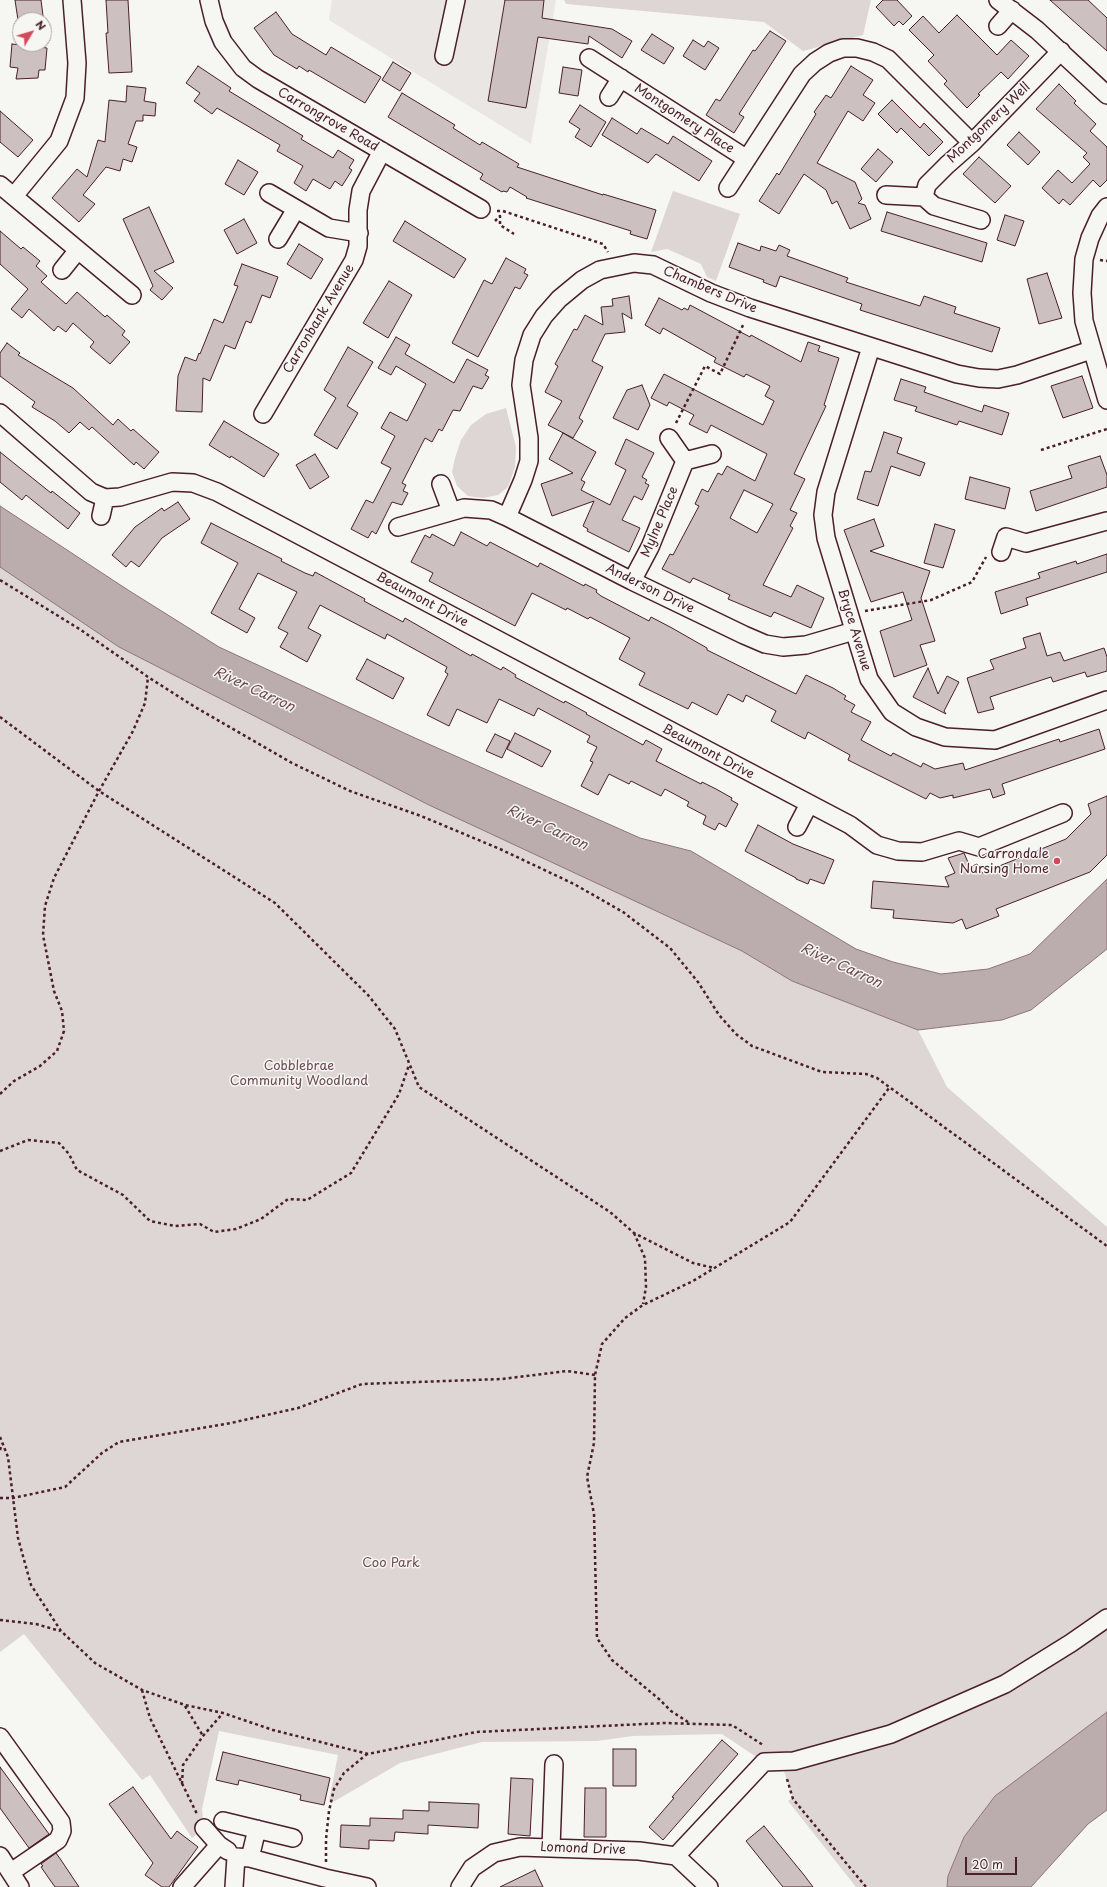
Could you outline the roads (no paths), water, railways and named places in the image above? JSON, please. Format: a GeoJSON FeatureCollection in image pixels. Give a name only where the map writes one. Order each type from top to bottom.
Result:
{"type":"FeatureCollection","features":[{"type":"Feature","properties":{"kind":"street"},"geometry":{"type":"LineString","coordinates":[[14,196],[59,141],[75,98],[77,63],[72,0]]}},
{"type":"Feature","properties":{"kind":"street","name":"Carrongrove Road"},"geometry":{"type":"LineString","coordinates":[[209,0],[214,21],[223,42],[243,68],[258,79],[481,210]]}},
{"type":"Feature","properties":{"kind":"street"},"geometry":{"type":"LineString","coordinates":[[444,56],[456,0]]}},
{"type":"Feature","properties":{"kind":"street"},"geometry":{"type":"LineString","coordinates":[[998,0],[1061,51],[1107,95]]}},
{"type":"Feature","properties":{"kind":"street"},"geometry":{"type":"LineString","coordinates":[[998,26],[1012,10]]}},
{"type":"Feature","properties":{"kind":"street"},"geometry":{"type":"LineString","coordinates":[[728,188],[802,74],[815,62],[829,53],[843,48],[857,48],[873,52],[888,59],[972,143]]}},
{"type":"Feature","properties":{"kind":"street","name":"Montgomery Well"},"geometry":{"type":"LineString","coordinates":[[924,197],[927,185],[972,143],[1061,51]]}},
{"type":"Feature","properties":{"kind":"street","name":"Montgomery Place"},"geometry":{"type":"LineString","coordinates":[[589,58],[747,159]]}},
{"type":"Feature","properties":{"kind":"street","name":"Montgomery Place"},"geometry":{"type":"LineString","coordinates":[[609,97],[621,78]]}},
{"type":"Feature","properties":{"kind":"street","name":"Carronbank Avenue"},"geometry":{"type":"LineString","coordinates":[[263,414],[354,260],[358,233],[358,210],[361,190],[382,151]]}},
{"type":"Feature","properties":{"kind":"street"},"geometry":{"type":"LineString","coordinates":[[0,185],[132,295]]}},
{"type":"Feature","properties":{"kind":"street"},"geometry":{"type":"LineString","coordinates":[[270,193],[329,228],[358,233]]}},
{"type":"Feature","properties":{"kind":"street"},"geometry":{"type":"LineString","coordinates":[[886,195],[924,197],[934,206],[981,220]]}},
{"type":"Feature","properties":{"kind":"street"},"geometry":{"type":"LineString","coordinates":[[1107,207],[1100,216],[1090,238],[1084,259],[1082,293],[1084,321],[1091,350],[1107,400]]}},
{"type":"Feature","properties":{"kind":"street"},"geometry":{"type":"LineString","coordinates":[[278,239],[296,209]]}},
{"type":"Feature","properties":{"kind":"street"},"geometry":{"type":"LineString","coordinates":[[62,270],[78,250]]}},
{"type":"Feature","properties":{"kind":"street","name":"Chambers Drive"},"geometry":{"type":"LineString","coordinates":[[507,517],[523,480],[529,461],[529,438],[521,385],[524,360],[532,335],[544,316],[559,299],[582,280],[600,270],[634,263],[653,265],[711,293],[750,308],[957,374],[985,378],[998,378],[1017,375],[1091,350]]}},
{"type":"Feature","properties":{"kind":"street","name":"Bryce Avenue"},"geometry":{"type":"LineString","coordinates":[[871,347],[826,492],[823,515],[826,538],[869,679],[892,712],[916,727],[945,737],[995,740],[1107,700]]}},
{"type":"Feature","properties":{"kind":"street"},"geometry":{"type":"LineString","coordinates":[[0,413],[90,492],[105,498],[101,516]]}},
{"type":"Feature","properties":{"kind":"street"},"geometry":{"type":"LineString","coordinates":[[669,438],[685,461],[712,454]]}},
{"type":"Feature","properties":{"kind":"street","name":"Mylne Place"},"geometry":{"type":"LineString","coordinates":[[632,581],[650,548],[685,461]]}},
{"type":"Feature","properties":{"kind":"street","name":"Beaumont Drive"},"geometry":{"type":"LineString","coordinates":[[105,498],[120,497],[172,482],[193,483],[217,492],[850,825],[877,845],[898,850],[922,852],[959,840],[979,847],[1063,813]]}},
{"type":"Feature","properties":{"kind":"street"},"geometry":{"type":"LineString","coordinates":[[441,484],[451,511]]}},
{"type":"Feature","properties":{"kind":"street","name":"Anderson Drive"},"geometry":{"type":"LineString","coordinates":[[398,528],[464,508],[491,510],[632,581],[765,644],[783,647],[806,646],[854,631]]}},
{"type":"Feature","properties":{"kind":"street"},"geometry":{"type":"LineString","coordinates":[[1001,552],[1006,536],[1026,543],[1107,521]]}},
{"type":"Feature","properties":{"kind":"street"},"geometry":{"type":"LineString","coordinates":[[797,827],[809,804]]}},
{"type":"Feature","properties":{"kind":"street"},"geometry":{"type":"LineString","coordinates":[[709,1887],[676,1856],[764,1762],[794,1761],[891,1734],[1005,1684],[1071,1643],[1107,1618]]}},
{"type":"Feature","properties":{"kind":"street"},"geometry":{"type":"LineString","coordinates":[[0,1737],[61,1822],[62,1831],[58,1840],[10,1872]]}},
{"type":"Feature","properties":{"kind":"street"},"geometry":{"type":"LineString","coordinates":[[551,1848],[554,1764]]}},
{"type":"Feature","properties":{"kind":"street"},"geometry":{"type":"LineString","coordinates":[[223,1821],[293,1838]]}},
{"type":"Feature","properties":{"kind":"street"},"geometry":{"type":"LineString","coordinates":[[204,1828],[219,1845],[243,1857],[367,1887]]}},
{"type":"Feature","properties":{"kind":"street"},"geometry":{"type":"LineString","coordinates":[[234,1887],[243,1857],[256,1829]]}},
{"type":"Feature","properties":{"kind":"street"},"geometry":{"type":"LineString","coordinates":[[182,1887],[219,1845]]}},
{"type":"Feature","properties":{"kind":"street","name":"Lomond Drive"},"geometry":{"type":"LineString","coordinates":[[460,1887],[472,1868],[494,1853],[520,1847],[639,1851],[676,1856]]}},
{"type":"Feature","properties":{"kind":"street"},"geometry":{"type":"LineString","coordinates":[[0,1856],[20,1887]]}},
{"type":"Feature","properties":{"kind":"water","name":"River Carron"},"geometry":{"type":"Polygon","coordinates":[[[0,506],[128,590],[219,647],[415,738],[640,838],[691,851],[856,949],[893,962],[941,974],[988,969],[1030,954],[1107,879],[1107,949],[1031,1010],[1002,1020],[918,1030],[792,981],[742,951],[429,805],[119,647],[0,567],[0,506]]]}},
{"type":"Feature","properties":{"kind":"water"},"geometry":{"type":"Polygon","coordinates":[[[1107,1712],[1107,1810],[1088,1824],[1031,1887],[947,1887],[948,1876],[964,1837],[995,1796],[1107,1712]]]}},
{"type":"Feature","properties":{"kind":"place","name":"Carrondale Nursing Home"},"geometry":{"type":"Point","coordinates":[1057,861]}},
{"type":"Feature","properties":{"kind":"park label","name":"Cobblebrae Community Woodland"},"geometry":{"type":"Point","coordinates":[299,1074]}},
{"type":"Feature","properties":{"kind":"park label","name":"Coo Park"},"geometry":{"type":"Point","coordinates":[391,1563]}}]}
